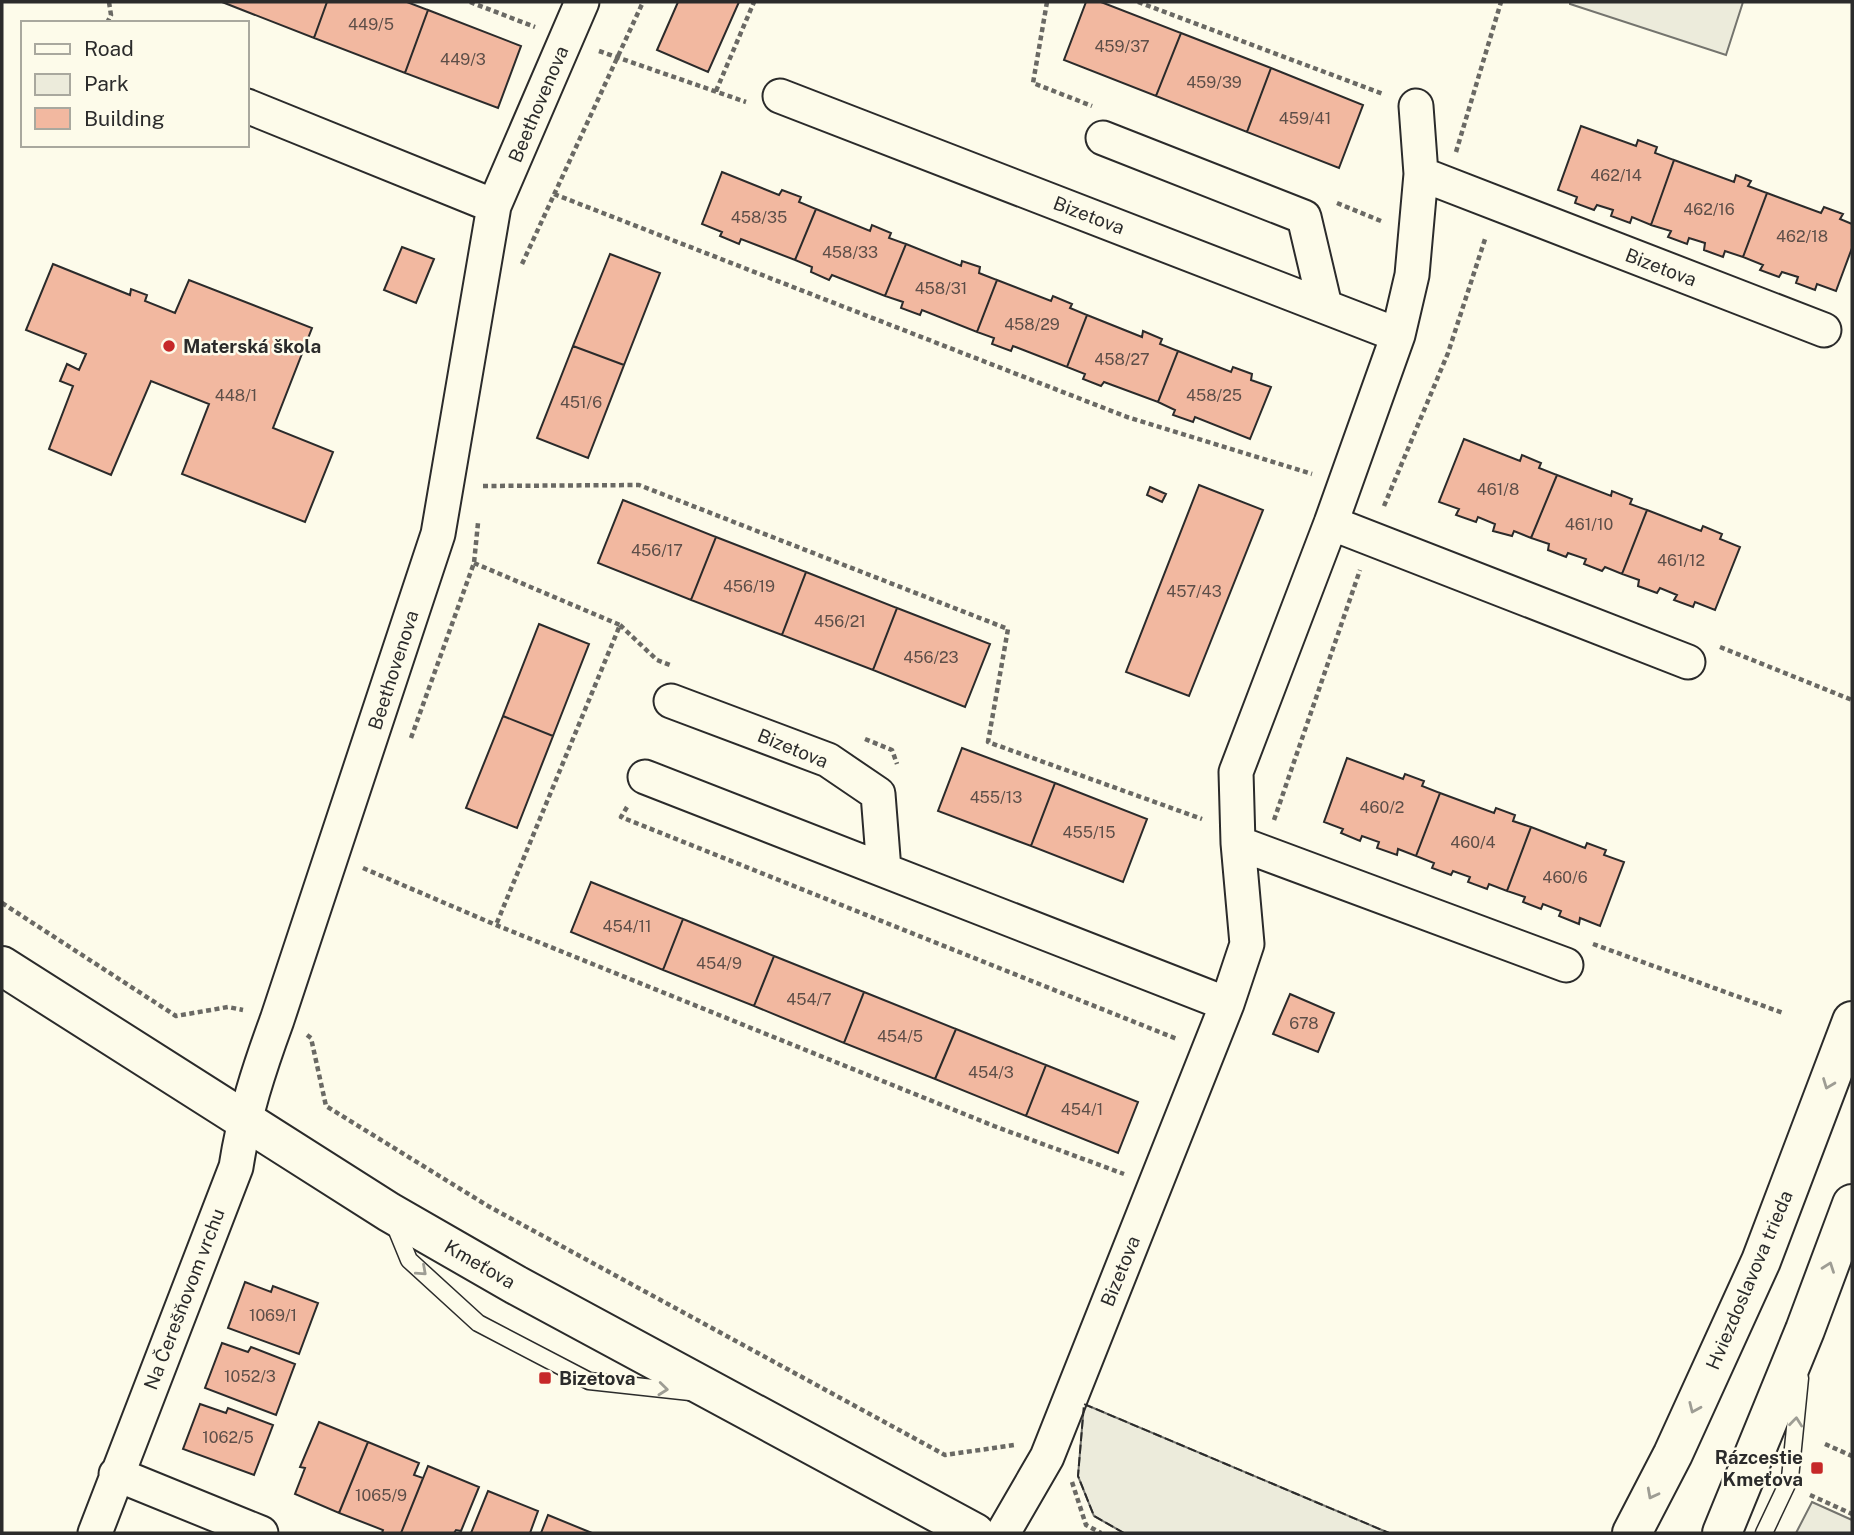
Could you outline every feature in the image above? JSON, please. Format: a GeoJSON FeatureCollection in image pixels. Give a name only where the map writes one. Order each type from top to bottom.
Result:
{"type":"FeatureCollection","features":[{"type":"Feature","properties":{"kind":"street","name":"Beethovenova"},"geometry":{"type":"LineString","coordinates":[[243,1121],[254,1081],[277,1020],[438,534],[494,206],[582,2]]}},
{"type":"Feature","properties":{"kind":"street","name":"Bizetova"},"geometry":{"type":"LineString","coordinates":[[780,96],[1398,335]]}},
{"type":"Feature","properties":{"kind":"street"},"geometry":{"type":"LineString","coordinates":[[248,106],[494,206]]}},
{"type":"Feature","properties":{"kind":"street","name":"Bizetova"},"geometry":{"type":"LineString","coordinates":[[1003,1533],[1047,1457],[1227,1004],[1247,944],[1226,833],[1236,772],[1331,523],[1398,335],[1412,275],[1421,174],[1416,106]]}},
{"type":"Feature","properties":{"kind":"street"},"geometry":{"type":"LineString","coordinates":[[1103,138],[1304,217],[1325,306]]}},
{"type":"Feature","properties":{"kind":"street","name":"Bizetova"},"geometry":{"type":"LineString","coordinates":[[1421,174],[1824,330]]}},
{"type":"Feature","properties":{"kind":"street"},"geometry":{"type":"LineString","coordinates":[[1331,523],[1688,662]]}},
{"type":"Feature","properties":{"kind":"street","name":"Bizetova"},"geometry":{"type":"LineString","coordinates":[[671,701],[828,760],[878,794],[884,870]]}},
{"type":"Feature","properties":{"kind":"street"},"geometry":{"type":"LineString","coordinates":[[645,777],[1227,1004]]}},
{"type":"Feature","properties":{"kind":"street"},"geometry":{"type":"LineString","coordinates":[[1226,833],[1566,965]]}},
{"type":"Feature","properties":{"kind":"street","name":"Kmeťova"},"geometry":{"type":"LineString","coordinates":[[2,966],[389,1212],[516,1285],[975,1533]]}},
{"type":"Feature","properties":{"kind":"street","name":"Hviezdoslavova trieda"},"geometry":{"type":"LineString","coordinates":[[1632,1533],[1673,1454],[1760,1261],[1852,1021]]}},
{"type":"Feature","properties":{"kind":"street","name":"Na Čerešňovom vrchu"},"geometry":{"type":"LineString","coordinates":[[94,1533],[236,1167],[243,1121]]}},
{"type":"Feature","properties":{"kind":"street"},"geometry":{"type":"LineString","coordinates":[[1722,1533],[1805,1330],[1852,1205]]}},
{"type":"Feature","properties":{"kind":"street"},"geometry":{"type":"LineString","coordinates":[[116,1474],[261,1533]]}},
{"type":"Feature","properties":{"kind":"lane"},"geometry":{"type":"LineString","coordinates":[[389,1212],[409,1260],[478,1323],[589,1381],[716,1394]]}},
{"type":"Feature","properties":{"kind":"lane"},"geometry":{"type":"LineString","coordinates":[[1763,1533],[1790,1478],[1805,1330]]}},
{"type":"Feature","properties":{"kind":"path"},"geometry":{"type":"LineString","coordinates":[[108,21],[111,15],[109,2]]}},
{"type":"Feature","properties":{"kind":"path"},"geometry":{"type":"LineString","coordinates":[[470,2],[748,103],[780,96]]}},
{"type":"Feature","properties":{"kind":"path"},"geometry":{"type":"LineString","coordinates":[[716,91],[754,2]]}},
{"type":"Feature","properties":{"kind":"path"},"geometry":{"type":"LineString","coordinates":[[1138,2],[1416,106]]}},
{"type":"Feature","properties":{"kind":"path"},"geometry":{"type":"LineString","coordinates":[[1452,146],[1454,158],[1501,2]]}},
{"type":"Feature","properties":{"kind":"path"},"geometry":{"type":"LineString","coordinates":[[554,194],[1128,417],[1321,477]]}},
{"type":"Feature","properties":{"kind":"path"},"geometry":{"type":"LineString","coordinates":[[1383,507],[1448,353],[1497,204]]}},
{"type":"Feature","properties":{"kind":"path"},"geometry":{"type":"LineString","coordinates":[[483,486],[639,485],[1008,629],[988,742],[1226,833]]}},
{"type":"Feature","properties":{"kind":"path"},"geometry":{"type":"LineString","coordinates":[[474,563],[620,625],[496,925]]}},
{"type":"Feature","properties":{"kind":"path"},"geometry":{"type":"LineString","coordinates":[[645,777],[621,817],[1178,1040]]}},
{"type":"Feature","properties":{"kind":"path"},"geometry":{"type":"LineString","coordinates":[[331,858],[364,868],[496,925],[994,1126],[1155,1185]]}},
{"type":"Feature","properties":{"kind":"path"},"geometry":{"type":"LineString","coordinates":[[2,903],[176,1016],[228,1007],[254,1011]]}},
{"type":"Feature","properties":{"kind":"path"},"geometry":{"type":"LineString","coordinates":[[304,1033],[312,1038],[326,1106],[488,1206],[945,1455],[1024,1444]]}},
{"type":"Feature","properties":{"kind":"path"},"geometry":{"type":"LineString","coordinates":[[1825,1444],[1852,1456]]}},
{"type":"Feature","properties":{"kind":"path"},"geometry":{"type":"LineString","coordinates":[[1071,1480],[1086,1525],[1101,1533]]}},
{"type":"Feature","properties":{"kind":"path"},"geometry":{"type":"LineString","coordinates":[[1806,1493],[1852,1514]]}},
{"type":"Feature","properties":{"kind":"green space"},"geometry":{"type":"Polygon","coordinates":[[[1570,2],[1743,2],[1726,55],[1570,2]]]}},
{"type":"Feature","properties":{"kind":"green space"},"geometry":{"type":"Polygon","coordinates":[[[1084,1404],[1389,1533],[1124,1533],[1094,1516],[1078,1476],[1084,1404]]]}},
{"type":"Feature","properties":{"kind":"green space"},"geometry":{"type":"Polygon","coordinates":[[[1812,1502],[1852,1520],[1852,1533],[1796,1533],[1812,1502]]]}},
{"type":"Feature","properties":{"kind":"building"},"geometry":{"type":"Polygon","coordinates":[[[222,2],[327,2],[314,38],[222,2]]]}},
{"type":"Feature","properties":{"kind":"building"},"geometry":{"type":"Polygon","coordinates":[[[327,2],[407,2],[428,10],[405,73],[314,38],[327,2]]]}},
{"type":"Feature","properties":{"kind":"building"},"geometry":{"type":"Polygon","coordinates":[[[678,2],[739,2],[708,72],[657,50],[678,2]]]}},
{"type":"Feature","properties":{"kind":"building"},"geometry":{"type":"Polygon","coordinates":[[[1086,2],[1101,2],[1181,33],[1156,96],[1064,60],[1086,2]]]}},
{"type":"Feature","properties":{"kind":"building"},"geometry":{"type":"Polygon","coordinates":[[[428,10],[521,46],[498,108],[405,73],[428,10]]]}},
{"type":"Feature","properties":{"kind":"building"},"geometry":{"type":"Polygon","coordinates":[[[1181,33],[1271,68],[1247,132],[1156,96],[1181,33]]]}},
{"type":"Feature","properties":{"kind":"building"},"geometry":{"type":"Polygon","coordinates":[[[1271,68],[1363,105],[1339,168],[1247,132],[1271,68]]]}},
{"type":"Feature","properties":{"kind":"building"},"geometry":{"type":"Polygon","coordinates":[[[1581,126],[1636,146],[1638,140],[1657,147],[1655,153],[1674,160],[1651,225],[1632,217],[1630,223],[1611,216],[1613,210],[1597,205],[1594,210],[1575,203],[1577,197],[1558,190],[1581,126]]]}},
{"type":"Feature","properties":{"kind":"building"},"geometry":{"type":"Polygon","coordinates":[[[1674,160],[1734,182],[1736,175],[1751,181],[1748,186],[1767,193],[1743,257],[1725,251],[1723,257],[1704,250],[1705,243],[1689,238],[1687,244],[1668,237],[1671,231],[1651,225],[1674,160]]]}},
{"type":"Feature","properties":{"kind":"building"},"geometry":{"type":"Polygon","coordinates":[[[722,172],[779,195],[782,190],[801,197],[799,202],[816,209],[795,260],[741,239],[739,244],[720,236],[722,232],[702,224],[722,172]]]}},
{"type":"Feature","properties":{"kind":"building"},"geometry":{"type":"Polygon","coordinates":[[[1767,193],[1821,213],[1824,207],[1843,214],[1840,219],[1852,224],[1852,248],[1836,291],[1817,284],[1815,290],[1796,283],[1798,277],[1782,272],[1779,277],[1760,270],[1763,265],[1743,257],[1767,193]]]}},
{"type":"Feature","properties":{"kind":"building"},"geometry":{"type":"Polygon","coordinates":[[[816,209],[870,231],[872,225],[891,233],[889,238],[906,244],[885,296],[832,275],[829,280],[811,272],[812,267],[795,260],[816,209]]]}},
{"type":"Feature","properties":{"kind":"building"},"geometry":{"type":"Polygon","coordinates":[[[906,244],[961,266],[962,261],[980,267],[979,273],[997,280],[977,332],[922,310],[920,315],[901,308],[903,302],[885,296],[906,244]]]}},
{"type":"Feature","properties":{"kind":"building"},"geometry":{"type":"Polygon","coordinates":[[[402,247],[434,259],[416,303],[384,290],[402,247]]]}},
{"type":"Feature","properties":{"kind":"building"},"geometry":{"type":"Polygon","coordinates":[[[610,254],[660,273],[624,365],[573,346],[610,254]]]}},
{"type":"Feature","properties":{"kind":"building"},"geometry":{"type":"Polygon","coordinates":[[[53,264],[130,295],[131,289],[147,295],[145,301],[175,313],[189,280],[312,328],[273,428],[333,452],[305,522],[182,474],[209,404],[151,381],[111,475],[49,449],[73,386],[60,381],[67,364],[79,370],[86,354],[26,330],[53,264]]]}},
{"type":"Feature","properties":{"kind":"building"},"geometry":{"type":"Polygon","coordinates":[[[997,280],[1051,301],[1053,296],[1072,304],[1070,308],[1087,315],[1067,367],[1013,346],[1011,351],[992,344],[994,338],[977,332],[997,280]]]}},
{"type":"Feature","properties":{"kind":"building"},"geometry":{"type":"Polygon","coordinates":[[[1087,315],[1142,337],[1143,331],[1162,339],[1160,344],[1178,351],[1158,402],[1104,382],[1101,386],[1083,379],[1085,374],[1067,367],[1087,315]]]}},
{"type":"Feature","properties":{"kind":"building"},"geometry":{"type":"Polygon","coordinates":[[[573,346],[624,365],[588,458],[537,438],[573,346]]]}},
{"type":"Feature","properties":{"kind":"building"},"geometry":{"type":"Polygon","coordinates":[[[1178,351],[1231,372],[1233,367],[1252,374],[1251,380],[1271,387],[1250,439],[1195,417],[1193,422],[1173,415],[1175,410],[1158,402],[1178,351]]]}},
{"type":"Feature","properties":{"kind":"building"},"geometry":{"type":"Polygon","coordinates":[[[1464,439],[1520,461],[1522,455],[1541,463],[1539,468],[1557,475],[1531,538],[1514,531],[1512,536],[1493,531],[1495,524],[1478,517],[1476,522],[1456,515],[1459,509],[1439,502],[1464,439]]]}},
{"type":"Feature","properties":{"kind":"building"},"geometry":{"type":"Polygon","coordinates":[[[1557,475],[1611,496],[1612,491],[1632,499],[1630,504],[1647,510],[1622,574],[1605,567],[1602,571],[1584,564],[1586,559],[1568,553],[1566,557],[1548,550],[1549,544],[1531,538],[1557,475]]]}},
{"type":"Feature","properties":{"kind":"building"},"geometry":{"type":"Polygon","coordinates":[[[1199,485],[1263,510],[1189,696],[1126,672],[1199,485]]]}},
{"type":"Feature","properties":{"kind":"building"},"geometry":{"type":"Polygon","coordinates":[[[1150,487],[1166,494],[1162,502],[1147,495],[1150,487]]]}},
{"type":"Feature","properties":{"kind":"building"},"geometry":{"type":"Polygon","coordinates":[[[623,500],[716,537],[691,600],[598,563],[623,500]]]}},
{"type":"Feature","properties":{"kind":"building"},"geometry":{"type":"Polygon","coordinates":[[[1647,510],[1701,531],[1703,526],[1722,534],[1720,539],[1740,547],[1715,610],[1695,602],[1693,607],[1674,600],[1677,595],[1660,588],[1657,593],[1638,586],[1639,580],[1622,574],[1647,510]]]}},
{"type":"Feature","properties":{"kind":"building"},"geometry":{"type":"Polygon","coordinates":[[[716,537],[806,572],[782,635],[691,600],[716,537]]]}},
{"type":"Feature","properties":{"kind":"building"},"geometry":{"type":"Polygon","coordinates":[[[806,572],[897,608],[873,670],[782,635],[806,572]]]}},
{"type":"Feature","properties":{"kind":"building"},"geometry":{"type":"Polygon","coordinates":[[[897,608],[990,644],[965,707],[873,670],[897,608]]]}},
{"type":"Feature","properties":{"kind":"building"},"geometry":{"type":"Polygon","coordinates":[[[539,624],[589,644],[553,736],[503,716],[539,624]]]}},
{"type":"Feature","properties":{"kind":"building"},"geometry":{"type":"Polygon","coordinates":[[[503,716],[553,736],[517,828],[466,808],[503,716]]]}},
{"type":"Feature","properties":{"kind":"building"},"geometry":{"type":"Polygon","coordinates":[[[962,748],[1055,783],[1031,846],[938,811],[962,748]]]}},
{"type":"Feature","properties":{"kind":"building"},"geometry":{"type":"Polygon","coordinates":[[[1347,758],[1403,779],[1405,774],[1424,781],[1422,786],[1440,793],[1416,856],[1398,849],[1397,855],[1377,848],[1379,842],[1362,836],[1360,841],[1341,833],[1343,829],[1324,822],[1347,758]]]}},
{"type":"Feature","properties":{"kind":"building"},"geometry":{"type":"Polygon","coordinates":[[[1055,783],[1147,819],[1123,882],[1031,846],[1055,783]]]}},
{"type":"Feature","properties":{"kind":"building"},"geometry":{"type":"Polygon","coordinates":[[[1440,793],[1494,813],[1496,808],[1515,815],[1513,821],[1531,827],[1507,891],[1489,884],[1487,889],[1468,882],[1470,877],[1453,871],[1451,875],[1432,868],[1434,863],[1416,856],[1440,793]]]}},
{"type":"Feature","properties":{"kind":"building"},"geometry":{"type":"Polygon","coordinates":[[[1531,827],[1585,848],[1587,843],[1606,850],[1604,855],[1624,862],[1600,926],[1580,918],[1579,924],[1559,916],[1561,911],[1543,904],[1541,909],[1523,902],[1525,897],[1507,891],[1531,827]]]}},
{"type":"Feature","properties":{"kind":"building"},"geometry":{"type":"Polygon","coordinates":[[[591,882],[683,919],[663,970],[571,932],[591,882]]]}},
{"type":"Feature","properties":{"kind":"building"},"geometry":{"type":"Polygon","coordinates":[[[683,919],[774,956],[754,1006],[663,970],[683,919]]]}},
{"type":"Feature","properties":{"kind":"building"},"geometry":{"type":"Polygon","coordinates":[[[774,956],[864,992],[844,1043],[754,1006],[774,956]]]}},
{"type":"Feature","properties":{"kind":"building"},"geometry":{"type":"Polygon","coordinates":[[[864,992],[956,1029],[935,1079],[844,1043],[864,992]]]}},
{"type":"Feature","properties":{"kind":"building"},"geometry":{"type":"Polygon","coordinates":[[[1290,994],[1334,1013],[1318,1052],[1273,1034],[1290,994]]]}},
{"type":"Feature","properties":{"kind":"building"},"geometry":{"type":"Polygon","coordinates":[[[956,1029],[1046,1065],[1026,1116],[935,1079],[956,1029]]]}},
{"type":"Feature","properties":{"kind":"building"},"geometry":{"type":"Polygon","coordinates":[[[1046,1065],[1138,1102],[1118,1153],[1026,1116],[1046,1065]]]}},
{"type":"Feature","properties":{"kind":"building"},"geometry":{"type":"Polygon","coordinates":[[[245,1282],[271,1292],[273,1286],[318,1303],[299,1354],[228,1328],[245,1282]]]}},
{"type":"Feature","properties":{"kind":"building"},"geometry":{"type":"Polygon","coordinates":[[[222,1343],[248,1352],[251,1347],[295,1364],[276,1415],[205,1388],[222,1343]]]}},
{"type":"Feature","properties":{"kind":"building"},"geometry":{"type":"Polygon","coordinates":[[[200,1404],[226,1413],[228,1408],[273,1425],[254,1475],[183,1449],[200,1404]]]}},
{"type":"Feature","properties":{"kind":"building"},"geometry":{"type":"Polygon","coordinates":[[[319,1422],[368,1442],[339,1513],[295,1494],[305,1468],[300,1467],[319,1422]]]}},
{"type":"Feature","properties":{"kind":"building"},"geometry":{"type":"Polygon","coordinates":[[[368,1442],[419,1463],[414,1475],[423,1478],[401,1533],[382,1533],[383,1530],[339,1513],[368,1442]]]}},
{"type":"Feature","properties":{"kind":"building"},"geometry":{"type":"Polygon","coordinates":[[[428,1466],[479,1487],[461,1531],[401,1533],[428,1466]]]}},
{"type":"Feature","properties":{"kind":"building"},"geometry":{"type":"Polygon","coordinates":[[[488,1491],[538,1511],[530,1533],[471,1533],[488,1491]]]}},
{"type":"Feature","properties":{"kind":"building"},"geometry":{"type":"Polygon","coordinates":[[[548,1515],[592,1533],[541,1533],[548,1515]]]}},
{"type":"Feature","properties":{"kind":"fence"},"geometry":{"type":"LineString","coordinates":[[1124,1533],[1094,1516],[1078,1476],[1084,1404],[1389,1533]]}},
{"type":"Feature","properties":{"kind":"place","name":"Materská škola"},"geometry":{"type":"Point","coordinates":[169,346]}},
{"type":"Feature","properties":{"kind":"place","name":"Bizetova"},"geometry":{"type":"Point","coordinates":[545,1378]}},
{"type":"Feature","properties":{"kind":"place","name":"Rázcestie Kmeťova"},"geometry":{"type":"Point","coordinates":[1817,1468]}}]}
